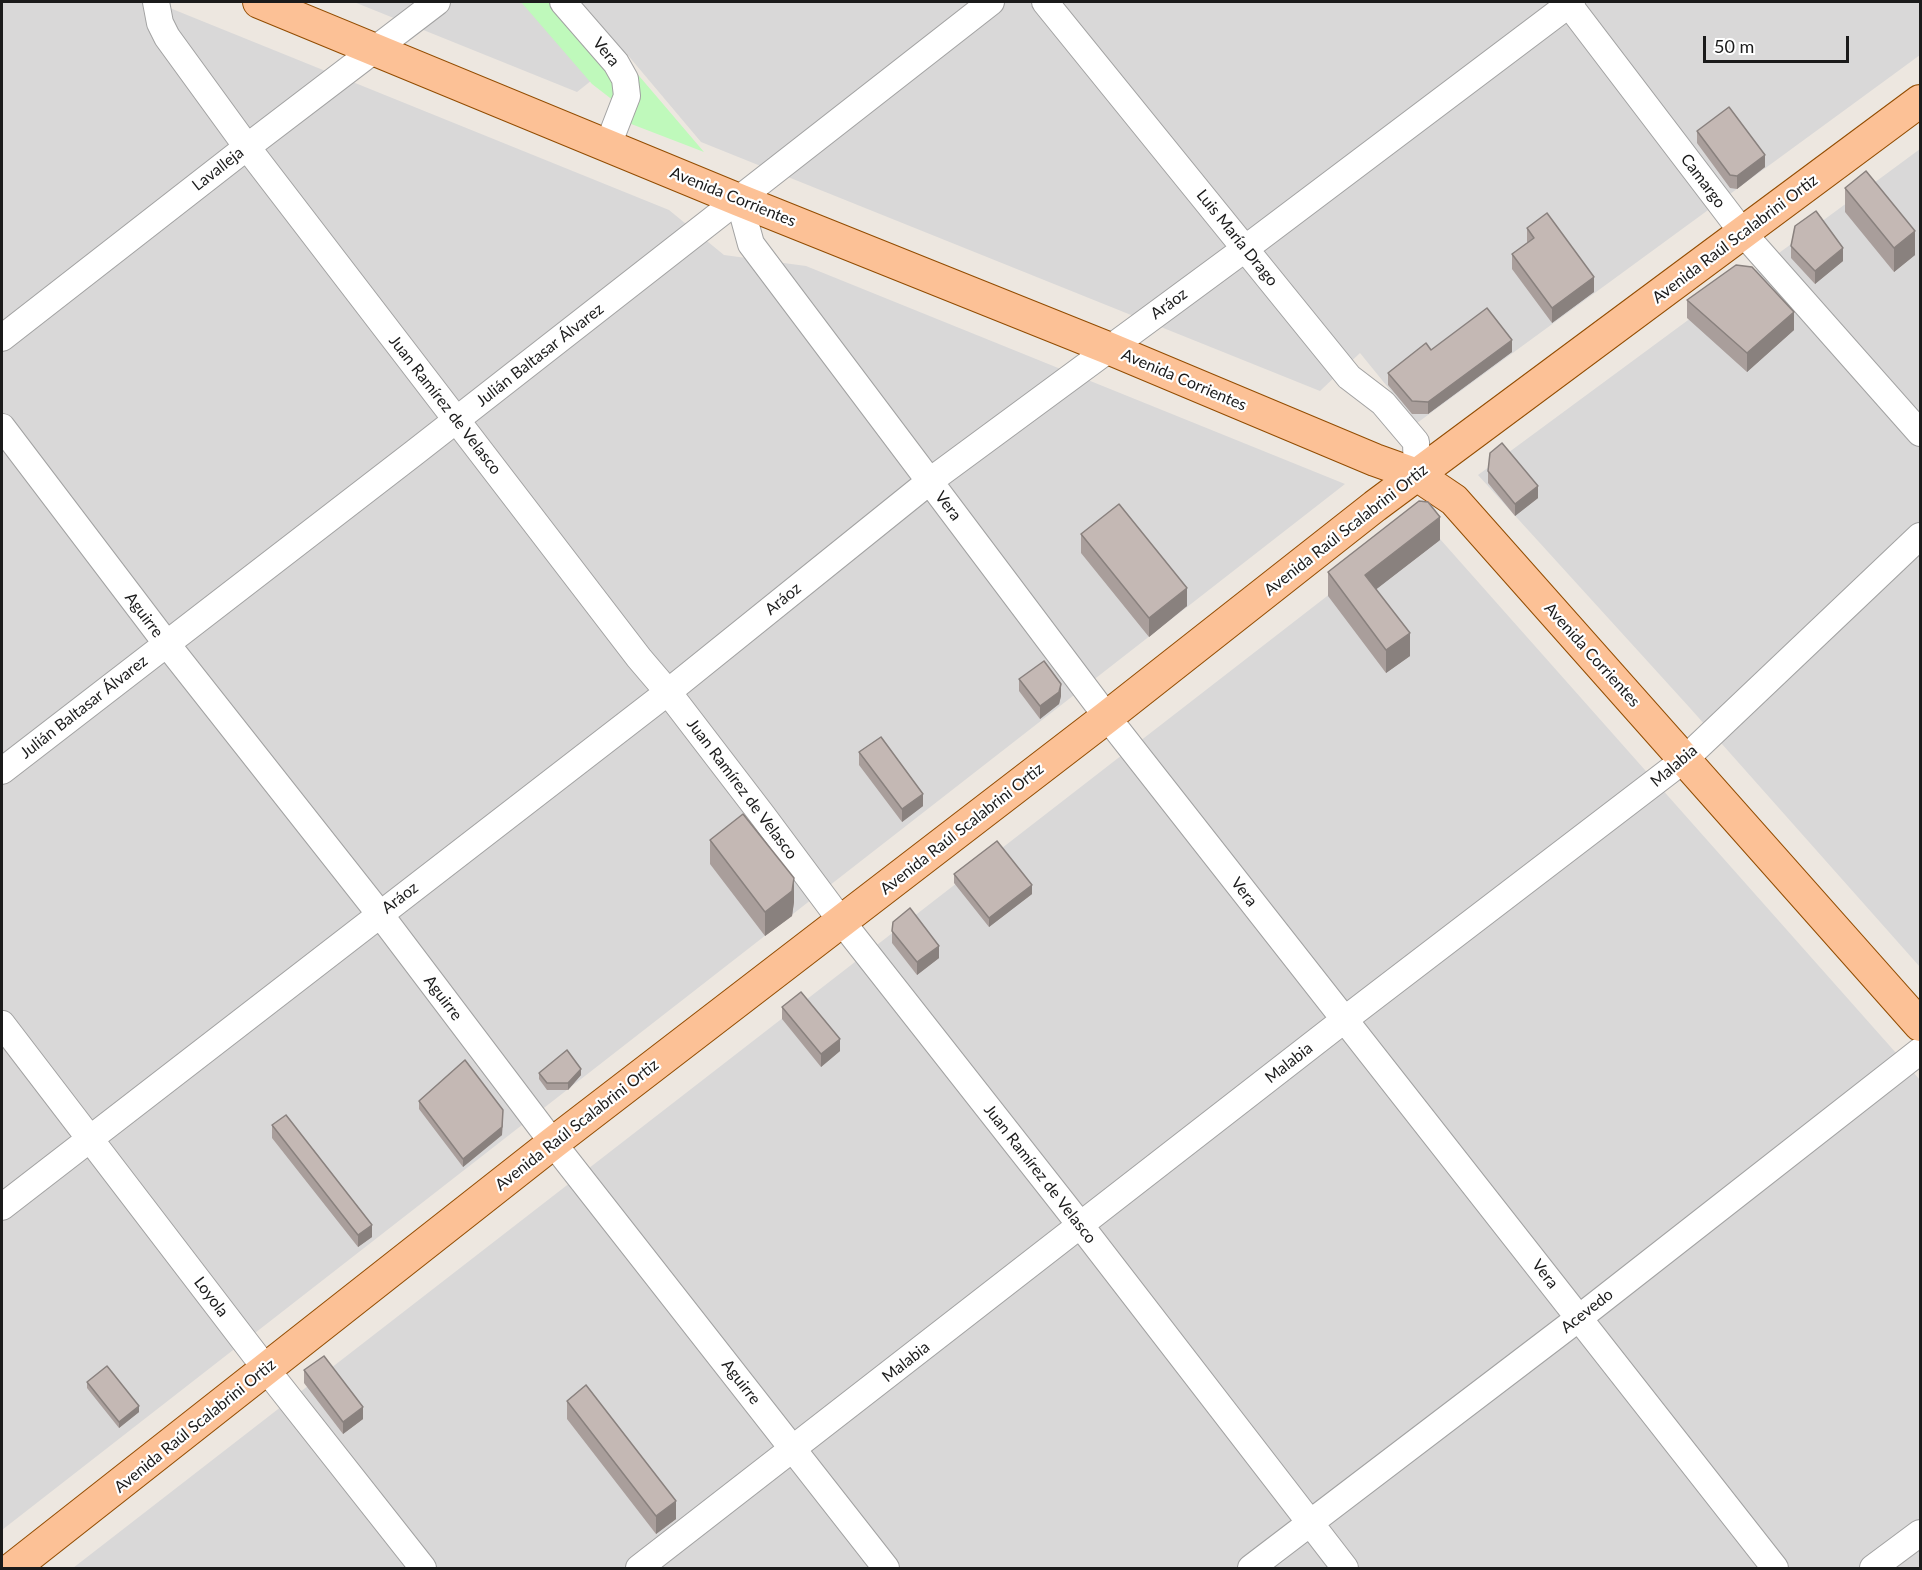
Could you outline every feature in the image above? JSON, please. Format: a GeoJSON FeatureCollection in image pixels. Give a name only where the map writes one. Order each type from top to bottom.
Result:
{"type":"FeatureCollection","features":[{"type":"Feature","properties":{"kind":"main road","name":"Avenida Corrientes"},"geometry":{"type":"LineString","coordinates":[[259,2],[739,200],[1108,348],[1365,456],[1417,474],[1454,500],[1920,1025]]}},
{"type":"Feature","properties":{"kind":"main road","name":"Avenida Raúl Scalabrini Ortiz"},"geometry":{"type":"LineString","coordinates":[[13,1569],[553,1143],[1107,717],[1300,564],[1417,474],[1920,101]]}},
{"type":"Feature","properties":{"kind":"street","name":"Juan Ramírez de Velasco"},"geometry":{"type":"LineString","coordinates":[[156,2],[160,23],[167,37],[247,147],[639,658],[668,692],[842,922],[1081,1226],[1345,1569]]}},
{"type":"Feature","properties":{"kind":"street","name":"Lavalleja"},"geometry":{"type":"LineString","coordinates":[[2,338],[437,2]]}},
{"type":"Feature","properties":{"kind":"street","name":"Vera"},"geometry":{"type":"LineString","coordinates":[[563,2],[616,63],[625,79],[627,96],[608,145]]}},
{"type":"Feature","properties":{"kind":"street","name":"Julián Baltasar Álvarez"},"geometry":{"type":"LineString","coordinates":[[2,771],[991,2]]}},
{"type":"Feature","properties":{"kind":"street","name":"Luis María Drago"},"geometry":{"type":"LineString","coordinates":[[1045,2],[1349,377],[1383,403],[1416,441],[1417,474]]}},
{"type":"Feature","properties":{"kind":"street","name":"Aráoz"},"geometry":{"type":"LineString","coordinates":[[2,1207],[379,913],[668,692],[930,481],[1246,248],[1570,2]]}},
{"type":"Feature","properties":{"kind":"street","name":"Camargo"},"geometry":{"type":"LineString","coordinates":[[1570,2],[1743,233],[1920,433]]}},
{"type":"Feature","properties":{"kind":"street","name":"Vera"},"geometry":{"type":"LineString","coordinates":[[739,200],[751,244],[1107,717],[1775,1569]]}},
{"type":"Feature","properties":{"kind":"street","name":"Aguirre"},"geometry":{"type":"LineString","coordinates":[[2,427],[166,643],[379,913],[553,1143],[886,1569]]}},
{"type":"Feature","properties":{"kind":"street","name":"Malabia"},"geometry":{"type":"LineString","coordinates":[[639,1569],[1344,1020],[1685,759],[1920,536]]}},
{"type":"Feature","properties":{"kind":"street","name":"Loyola"},"geometry":{"type":"LineString","coordinates":[[2,1024],[266,1370],[423,1569]]}},
{"type":"Feature","properties":{"kind":"street","name":"Acevedo"},"geometry":{"type":"LineString","coordinates":[[1251,1569],[1579,1318],[1920,1051]]}},
{"type":"Feature","properties":{"kind":"street"},"geometry":{"type":"LineString","coordinates":[[1873,1569],[1920,1533]]}},
{"type":"Feature","properties":{"kind":"shaded area"},"geometry":{"type":"Polygon","coordinates":[[[2,2],[155,2],[669,210],[724,255],[806,266],[1345,484],[2,1530],[2,2]]]}},
{"type":"Feature","properties":{"kind":"shaded area"},"geometry":{"type":"Polygon","coordinates":[[[354,2],[1920,2],[1920,55],[1417,423],[1360,353],[1320,391],[701,142],[626,53],[577,92],[354,2]]]}},
{"type":"Feature","properties":{"kind":"shaded area"},"geometry":{"type":"Polygon","coordinates":[[[1920,149],[1920,967],[1690,708],[1478,475],[1920,149]]]}},
{"type":"Feature","properties":{"kind":"shaded area"},"geometry":{"type":"Polygon","coordinates":[[[1424,521],[1920,1080],[1920,1568],[73,1568],[1424,521]]]}},
{"type":"Feature","properties":{"kind":"green space"},"geometry":{"type":"Polygon","coordinates":[[[521,2],[556,2],[614,73],[614,101],[592,84],[521,2]]]}},
{"type":"Feature","properties":{"kind":"green space"},"geometry":{"type":"Polygon","coordinates":[[[634,70],[704,152],[626,122],[634,70]]]}},
{"type":"Feature","properties":{"kind":"building"},"geometry":{"type":"Polygon","coordinates":[[[1729,107],[1765,155],[1737,176],[1730,175],[1697,131],[1729,107]]]}},
{"type":"Feature","properties":{"kind":"building"},"geometry":{"type":"Polygon","coordinates":[[[1866,171],[1915,231],[1894,248],[1845,188],[1866,171]]]}},
{"type":"Feature","properties":{"kind":"building"},"geometry":{"type":"Polygon","coordinates":[[[1816,211],[1843,248],[1815,271],[1791,246],[1795,226],[1816,211]]]}},
{"type":"Feature","properties":{"kind":"building"},"geometry":{"type":"Polygon","coordinates":[[[1547,213],[1594,277],[1552,308],[1512,254],[1534,238],[1527,228],[1547,213]]]}},
{"type":"Feature","properties":{"kind":"building"},"geometry":{"type":"Polygon","coordinates":[[[1736,265],[1752,267],[1794,312],[1747,353],[1687,300],[1736,265]]]}},
{"type":"Feature","properties":{"kind":"building"},"geometry":{"type":"Polygon","coordinates":[[[1487,308],[1512,340],[1428,402],[1412,401],[1388,373],[1426,343],[1431,350],[1487,308]]]}},
{"type":"Feature","properties":{"kind":"building"},"geometry":{"type":"Polygon","coordinates":[[[1502,443],[1538,486],[1515,504],[1488,471],[1490,453],[1502,443]]]}},
{"type":"Feature","properties":{"kind":"building"},"geometry":{"type":"Polygon","coordinates":[[[1419,501],[1428,502],[1440,517],[1365,575],[1410,633],[1386,650],[1328,572],[1419,501]]]}},
{"type":"Feature","properties":{"kind":"building"},"geometry":{"type":"Polygon","coordinates":[[[1119,504],[1187,588],[1149,618],[1081,534],[1119,504]]]}},
{"type":"Feature","properties":{"kind":"building"},"geometry":{"type":"Polygon","coordinates":[[[1044,661],[1061,684],[1059,692],[1040,706],[1019,679],[1044,661]]]}},
{"type":"Feature","properties":{"kind":"building"},"geometry":{"type":"Polygon","coordinates":[[[881,737],[923,794],[902,809],[859,752],[881,737]]]}},
{"type":"Feature","properties":{"kind":"building"},"geometry":{"type":"Polygon","coordinates":[[[743,814],[794,878],[792,891],[765,912],[710,840],[743,814]]]}},
{"type":"Feature","properties":{"kind":"building"},"geometry":{"type":"Polygon","coordinates":[[[997,841],[1032,885],[989,918],[954,874],[997,841]]]}},
{"type":"Feature","properties":{"kind":"building"},"geometry":{"type":"Polygon","coordinates":[[[910,908],[939,946],[917,962],[892,931],[893,922],[910,908]]]}},
{"type":"Feature","properties":{"kind":"building"},"geometry":{"type":"Polygon","coordinates":[[[801,992],[840,1039],[821,1054],[782,1007],[801,992]]]}},
{"type":"Feature","properties":{"kind":"building"},"geometry":{"type":"Polygon","coordinates":[[[567,1050],[581,1069],[568,1083],[547,1083],[539,1073],[567,1050]]]}},
{"type":"Feature","properties":{"kind":"building"},"geometry":{"type":"Polygon","coordinates":[[[465,1060],[503,1110],[502,1127],[463,1159],[419,1101],[465,1060]]]}},
{"type":"Feature","properties":{"kind":"building"},"geometry":{"type":"Polygon","coordinates":[[[286,1115],[372,1225],[358,1235],[272,1125],[286,1115]]]}},
{"type":"Feature","properties":{"kind":"building"},"geometry":{"type":"Polygon","coordinates":[[[324,1356],[363,1407],[343,1422],[304,1370],[324,1356]]]}},
{"type":"Feature","properties":{"kind":"building"},"geometry":{"type":"Polygon","coordinates":[[[107,1366],[139,1406],[119,1422],[87,1382],[107,1366]]]}},
{"type":"Feature","properties":{"kind":"building"},"geometry":{"type":"Polygon","coordinates":[[[586,1385],[676,1501],[656,1516],[567,1401],[586,1385]]]}}]}
